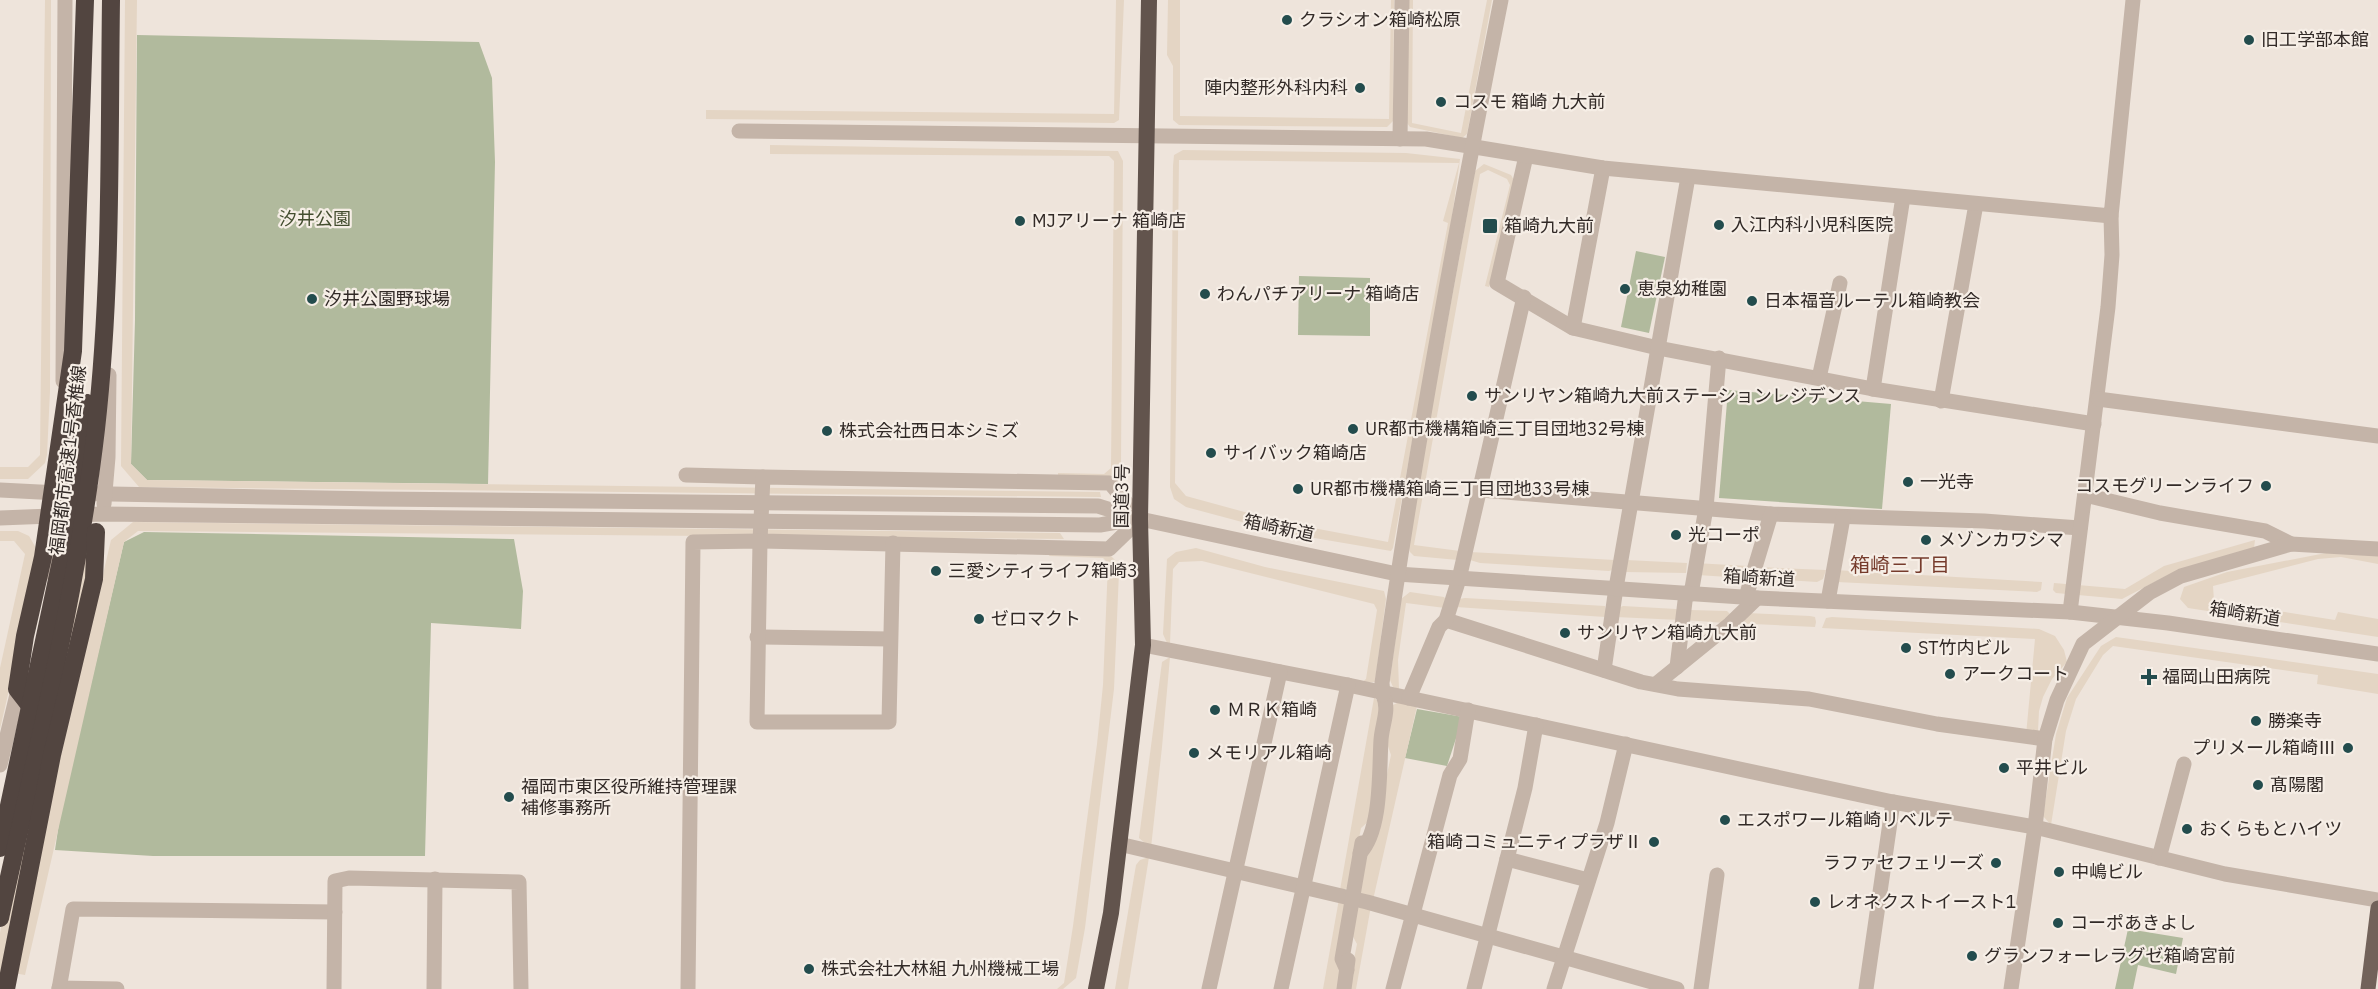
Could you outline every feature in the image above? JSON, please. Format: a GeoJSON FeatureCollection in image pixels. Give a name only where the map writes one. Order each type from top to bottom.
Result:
{"type":"FeatureCollection","features":[{"type":"Feature","properties":{"kind":"highway"},"geometry":{"type":"LineString","coordinates":[[31,707],[17,689],[25,636],[44,557],[73,351],[85,0]]}},
{"type":"Feature","properties":{"kind":"highway","name":"福岡都市高速1号香椎線"},"geometry":{"type":"LineString","coordinates":[[0,848],[68,528],[95,341],[101,252],[104,0]]}},
{"type":"Feature","properties":{"kind":"highway","name":"福岡都市高速1号香椎線"},"geometry":{"type":"LineString","coordinates":[[0,918],[80,543],[96,428],[107,252],[112,0]]}},
{"type":"Feature","properties":{"kind":"highway","name":"国道3号"},"geometry":{"type":"LineString","coordinates":[[1096,989],[1111,913],[1143,645],[1140,519],[1149,0]]}},
{"type":"Feature","properties":{"kind":"highway"},"geometry":{"type":"LineString","coordinates":[[6,989],[52,756],[94,579],[96,532]]}},
{"type":"Feature","properties":{"kind":"main road"},"geometry":{"type":"LineString","coordinates":[[2368,989],[2378,908]]}},
{"type":"Feature","properties":{"kind":"street"},"geometry":{"type":"LineString","coordinates":[[0,765],[46,586],[54,548],[59,493],[63,392],[65,0]]}},
{"type":"Feature","properties":{"kind":"street"},"geometry":{"type":"LineString","coordinates":[[0,896],[13,829],[50,676],[65,598],[96,532],[105,494],[113,252],[112,0]]}},
{"type":"Feature","properties":{"kind":"street"},"geometry":{"type":"LineString","coordinates":[[1400,138],[1402,0]]}},
{"type":"Feature","properties":{"kind":"street"},"geometry":{"type":"LineString","coordinates":[[1344,989],[1351,940],[1347,931],[1364,830],[1373,821],[1381,777],[1381,740],[1387,704],[1382,683],[1397,574],[1472,147],[1501,0]]}},
{"type":"Feature","properties":{"kind":"street"},"geometry":{"type":"LineString","coordinates":[[2070,612],[2098,399],[2111,267],[2111,216],[2133,0]]}},
{"type":"Feature","properties":{"kind":"street"},"geometry":{"type":"LineString","coordinates":[[739,131],[1400,138],[1603,168],[2111,216]]}},
{"type":"Feature","properties":{"kind":"street"},"geometry":{"type":"LineString","coordinates":[[1526,156],[1497,283],[1573,328],[1658,348],[1873,389],[2094,424]]}},
{"type":"Feature","properties":{"kind":"street"},"geometry":{"type":"LineString","coordinates":[[1573,328],[1603,168]]}},
{"type":"Feature","properties":{"kind":"street"},"geometry":{"type":"LineString","coordinates":[[1604,670],[1630,501],[1688,177]]}},
{"type":"Feature","properties":{"kind":"street"},"geometry":{"type":"LineString","coordinates":[[1873,389],[1903,197]]}},
{"type":"Feature","properties":{"kind":"street"},"geometry":{"type":"LineString","coordinates":[[1941,401],[1976,204]]}},
{"type":"Feature","properties":{"kind":"street"},"geometry":{"type":"LineString","coordinates":[[1819,378],[1840,283]]}},
{"type":"Feature","properties":{"kind":"street"},"geometry":{"type":"LineString","coordinates":[[1409,698],[1438,627],[1446,620],[1459,579],[1524,297]]}},
{"type":"Feature","properties":{"kind":"street"},"geometry":{"type":"LineString","coordinates":[[1677,667],[1706,508],[1719,358]]}},
{"type":"Feature","properties":{"kind":"street"},"geometry":{"type":"LineString","coordinates":[[2098,399],[2378,436]]}},
{"type":"Feature","properties":{"kind":"street"},"geometry":{"type":"LineString","coordinates":[[686,475],[1110,483],[1140,519]]}},
{"type":"Feature","properties":{"kind":"street"},"geometry":{"type":"LineString","coordinates":[[763,477],[757,637],[757,722],[889,722],[893,543]]}},
{"type":"Feature","properties":{"kind":"street","name":"箱崎新道"},"geometry":{"type":"LineString","coordinates":[[0,490],[378,499],[1098,506],[1140,519],[1397,574],[1752,598],[2120,616],[2378,654]]}},
{"type":"Feature","properties":{"kind":"street"},"geometry":{"type":"LineString","coordinates":[[1481,490],[1771,514],[1984,521],[2080,528]]}},
{"type":"Feature","properties":{"kind":"street"},"geometry":{"type":"LineString","coordinates":[[2085,495],[2160,513],[2265,531],[2290,544]]}},
{"type":"Feature","properties":{"kind":"street"},"geometry":{"type":"LineString","coordinates":[[0,518],[102,514],[1100,525],[1140,519]]}},
{"type":"Feature","properties":{"kind":"street"},"geometry":{"type":"LineString","coordinates":[[1656,684],[1752,598],[1771,514]]}},
{"type":"Feature","properties":{"kind":"street"},"geometry":{"type":"LineString","coordinates":[[1828,601],[1842,518]]}},
{"type":"Feature","properties":{"kind":"street"},"geometry":{"type":"LineString","coordinates":[[688,989],[693,542],[893,543],[1109,549],[1140,519]]}},
{"type":"Feature","properties":{"kind":"street"},"geometry":{"type":"LineString","coordinates":[[2011,989],[2035,827],[2044,739],[2057,700],[2083,644],[2148,593],[2181,576],[2290,544],[2378,549]]}},
{"type":"Feature","properties":{"kind":"street"},"geometry":{"type":"LineString","coordinates":[[1446,620],[1604,670],[1678,689],[1809,699],[1937,723],[2044,739]]}},
{"type":"Feature","properties":{"kind":"street"},"geometry":{"type":"LineString","coordinates":[[757,637],[890,639]]}},
{"type":"Feature","properties":{"kind":"street"},"geometry":{"type":"LineString","coordinates":[[1143,645],[1468,710],[1893,802],[2035,827],[2225,874],[2378,900]]}},
{"type":"Feature","properties":{"kind":"street"},"geometry":{"type":"LineString","coordinates":[[1209,989],[1280,672]]}},
{"type":"Feature","properties":{"kind":"street"},"geometry":{"type":"LineString","coordinates":[[1281,989],[1348,685]]}},
{"type":"Feature","properties":{"kind":"street"},"geometry":{"type":"LineString","coordinates":[[1393,989],[1450,775],[1461,759],[1468,710]]}},
{"type":"Feature","properties":{"kind":"street"},"geometry":{"type":"LineString","coordinates":[[1474,989],[1489,937],[1536,725]]}},
{"type":"Feature","properties":{"kind":"street"},"geometry":{"type":"LineString","coordinates":[[1554,989],[1607,823],[1626,744]]}},
{"type":"Feature","properties":{"kind":"street"},"geometry":{"type":"LineString","coordinates":[[2159,858],[2184,764]]}},
{"type":"Feature","properties":{"kind":"street"},"geometry":{"type":"LineString","coordinates":[[1866,989],[1893,802]]}},
{"type":"Feature","properties":{"kind":"street"},"geometry":{"type":"LineString","coordinates":[[1119,844],[1304,886],[1414,914],[1677,989]]}},
{"type":"Feature","properties":{"kind":"street"},"geometry":{"type":"LineString","coordinates":[[1507,859],[1588,880]]}},
{"type":"Feature","properties":{"kind":"street"},"geometry":{"type":"LineString","coordinates":[[1701,989],[1717,875]]}},
{"type":"Feature","properties":{"kind":"street"},"geometry":{"type":"LineString","coordinates":[[334,989],[335,881],[350,878],[519,882],[521,989]]}},
{"type":"Feature","properties":{"kind":"street"},"geometry":{"type":"LineString","coordinates":[[434,989],[435,879]]}},
{"type":"Feature","properties":{"kind":"street"},"geometry":{"type":"LineString","coordinates":[[117,989],[59,988],[73,909],[335,912]]}},
{"type":"Feature","properties":{"kind":"green space","name":"汐井公園"},"geometry":{"type":"Polygon","coordinates":[[[137,35],[479,42],[492,78],[495,162],[488,484],[147,480],[131,464],[135,320],[137,35]]]}},
{"type":"Feature","properties":{"kind":"green space"},"geometry":{"type":"Polygon","coordinates":[[[1636,251],[1665,257],[1649,333],[1621,327],[1636,251]]]}},
{"type":"Feature","properties":{"kind":"green space"},"geometry":{"type":"Polygon","coordinates":[[[1299,276],[1370,278],[1370,336],[1298,335],[1299,276]]]}},
{"type":"Feature","properties":{"kind":"green space"},"geometry":{"type":"Polygon","coordinates":[[[1728,390],[1891,404],[1882,509],[1719,498],[1728,390]]]}},
{"type":"Feature","properties":{"kind":"green space"},"geometry":{"type":"Polygon","coordinates":[[[144,532],[514,539],[523,591],[521,629],[431,623],[425,856],[153,856],[55,850],[60,816],[124,542],[144,532]]]}},
{"type":"Feature","properties":{"kind":"green space"},"geometry":{"type":"Polygon","coordinates":[[[1417,709],[1463,717],[1447,766],[1405,758],[1417,709]]]}},
{"type":"Feature","properties":{"kind":"green space"},"geometry":{"type":"Polygon","coordinates":[[[2128,929],[2183,938],[2176,974],[2138,965],[2133,989],[2115,989],[2128,929]]]}},
{"type":"Feature","properties":{"kind":"shaded area"},"geometry":{"type":"Polygon","coordinates":[[[45,0],[51,0],[50,391],[47,455],[45,463],[28,479],[0,479],[0,467],[28,467],[40,455],[45,0]]]}},
{"type":"Feature","properties":{"kind":"shaded area"},"geometry":{"type":"Polygon","coordinates":[[[125,0],[137,0],[131,464],[147,480],[1100,492],[1101,497],[139,487],[121,466],[125,0]]]}},
{"type":"Feature","properties":{"kind":"shaded area"},"geometry":{"type":"Polygon","coordinates":[[[1116,0],[1124,0],[1119,120],[1114,123],[706,119],[706,110],[1114,114],[1116,0]]]}},
{"type":"Feature","properties":{"kind":"shaded area"},"geometry":{"type":"Polygon","coordinates":[[[1168,0],[1180,0],[1180,116],[1389,119],[1391,0],[1394,0],[1393,121],[1387,127],[1179,125],[1173,120],[1173,66],[1167,55],[1168,0]]]}},
{"type":"Feature","properties":{"kind":"shaded area"},"geometry":{"type":"Polygon","coordinates":[[[1408,0],[1413,0],[1412,123],[1461,133],[1487,0],[1492,0],[1467,134],[1462,138],[1410,127],[1407,123],[1408,0]]]}},
{"type":"Feature","properties":{"kind":"shaded area"},"geometry":{"type":"Polygon","coordinates":[[[770,145],[1118,151],[1123,161],[1121,466],[1117,473],[1107,478],[1058,477],[1058,473],[1104,474],[1111,468],[1114,161],[1109,156],[770,154],[770,145]]]}},
{"type":"Feature","properties":{"kind":"shaded area"},"geometry":{"type":"Polygon","coordinates":[[[1183,150],[1406,153],[1460,159],[1451,224],[1391,551],[1279,532],[1186,507],[1174,499],[1170,487],[1174,155],[1183,150]],[[1179,160],[1175,483],[1186,496],[1281,522],[1388,542],[1448,223],[1443,221],[1459,163],[1179,160]]]}},
{"type":"Feature","properties":{"kind":"shaded area"},"geometry":{"type":"Polygon","coordinates":[[[1484,164],[1511,175],[1516,184],[1489,287],[1485,286],[1510,185],[1507,179],[1488,170],[1480,174],[1414,545],[1460,551],[1458,560],[1414,556],[1408,544],[1421,467],[1475,171],[1484,164]]]}},
{"type":"Feature","properties":{"kind":"shaded area"},"geometry":{"type":"Polygon","coordinates":[[[133,522],[1060,533],[1064,539],[138,531],[124,542],[25,975],[2,971],[0,985],[0,933],[7,892],[85,557],[89,554],[59,763],[111,540],[133,522]]]}},
{"type":"Feature","properties":{"kind":"shaded area"},"geometry":{"type":"Polygon","coordinates":[[[0,531],[18,531],[29,536],[40,555],[0,729],[0,668],[25,554],[14,541],[0,541],[0,531]]]}},
{"type":"Feature","properties":{"kind":"shaded area"},"geometry":{"type":"Polygon","coordinates":[[[2255,540],[2254,548],[2168,575],[2122,599],[2056,593],[2053,590],[2054,583],[2125,589],[2164,566],[2255,540]]]}},
{"type":"Feature","properties":{"kind":"shaded area"},"geometry":{"type":"Polygon","coordinates":[[[1196,548],[1265,567],[1384,591],[1386,599],[1375,682],[1361,683],[1366,679],[1377,610],[1374,604],[1202,561],[1179,562],[1173,569],[1170,644],[1167,643],[1163,634],[1167,559],[1176,552],[1196,548]]]}},
{"type":"Feature","properties":{"kind":"shaded area"},"geometry":{"type":"Polygon","coordinates":[[[1051,552],[1109,554],[1116,561],[1119,572],[1114,689],[1085,928],[1076,978],[1063,989],[1057,989],[1064,983],[1097,744],[1103,685],[1108,563],[1103,558],[1049,556],[1051,552]]]}},
{"type":"Feature","properties":{"kind":"shaded area"},"geometry":{"type":"Polygon","coordinates":[[[1470,552],[1615,560],[1612,570],[1609,571],[1480,563],[1470,560],[1470,552]]]}},
{"type":"Feature","properties":{"kind":"shaded area"},"geometry":{"type":"Polygon","coordinates":[[[2331,552],[2378,556],[2378,564],[2341,557],[2318,559],[2213,586],[2214,601],[2335,620],[2338,612],[2378,619],[2378,637],[2188,608],[2180,599],[2184,587],[2227,572],[2331,552]]]}},
{"type":"Feature","properties":{"kind":"shaded area"},"geometry":{"type":"Polygon","coordinates":[[[1626,560],[1687,563],[1686,573],[1625,572],[1626,560]]]}},
{"type":"Feature","properties":{"kind":"shaded area"},"geometry":{"type":"Polygon","coordinates":[[[1695,563],[1748,566],[1743,578],[1698,575],[1695,563]]]}},
{"type":"Feature","properties":{"kind":"shaded area"},"geometry":{"type":"Polygon","coordinates":[[[1756,567],[1826,570],[1823,579],[1817,582],[1757,578],[1756,567]]]}},
{"type":"Feature","properties":{"kind":"shaded area"},"geometry":{"type":"Polygon","coordinates":[[[1834,570],[2042,582],[2041,590],[2037,592],[1837,582],[1834,570]]]}},
{"type":"Feature","properties":{"kind":"shaded area"},"geometry":{"type":"Polygon","coordinates":[[[1410,592],[1444,597],[1447,601],[1445,608],[1406,603],[1398,660],[1399,689],[1393,687],[1390,680],[1401,599],[1410,592]]]}},
{"type":"Feature","properties":{"kind":"shaded area"},"geometry":{"type":"Polygon","coordinates":[[[1459,599],[1605,606],[1606,611],[1605,617],[1456,607],[1459,599]]]}},
{"type":"Feature","properties":{"kind":"shaded area"},"geometry":{"type":"Polygon","coordinates":[[[1623,606],[1676,609],[1680,611],[1679,620],[1616,617],[1618,608],[1623,606]]]}},
{"type":"Feature","properties":{"kind":"shaded area"},"geometry":{"type":"Polygon","coordinates":[[[1690,610],[1727,611],[1730,614],[1724,623],[1686,620],[1690,610]]]}},
{"type":"Feature","properties":{"kind":"shaded area"},"geometry":{"type":"Polygon","coordinates":[[[1747,613],[1810,616],[1815,617],[1816,622],[1815,627],[1732,623],[1747,613]]]}},
{"type":"Feature","properties":{"kind":"shaded area"},"geometry":{"type":"Polygon","coordinates":[[[1826,618],[2039,629],[2055,636],[2064,650],[2067,662],[2052,679],[2043,697],[2039,711],[2038,731],[2026,735],[2035,639],[1822,628],[1826,618]]]}},
{"type":"Feature","properties":{"kind":"shaded area"},"geometry":{"type":"Polygon","coordinates":[[[2116,637],[2378,674],[2378,694],[2317,684],[2318,675],[2113,646],[2103,655],[2076,699],[2066,731],[2051,825],[2043,816],[2056,734],[2067,698],[2101,646],[2116,637]]]}},
{"type":"Feature","properties":{"kind":"shaded area"},"geometry":{"type":"Polygon","coordinates":[[[1170,657],[1151,848],[1139,838],[1162,662],[1170,657]]]}},
{"type":"Feature","properties":{"kind":"shaded area"},"geometry":{"type":"Polygon","coordinates":[[[1374,698],[1381,703],[1378,778],[1370,820],[1361,828],[1349,888],[1340,890],[1374,698]]]}},
{"type":"Feature","properties":{"kind":"shaded area"},"geometry":{"type":"Polygon","coordinates":[[[1399,702],[1417,706],[1373,900],[1359,893],[1363,854],[1372,847],[1391,755],[1386,740],[1391,706],[1399,702]]]}},
{"type":"Feature","properties":{"kind":"shaded area"},"geometry":{"type":"Polygon","coordinates":[[[1149,857],[1128,989],[1115,989],[1136,865],[1140,860],[1149,857]]]}},
{"type":"Feature","properties":{"kind":"shaded area"},"geometry":{"type":"Polygon","coordinates":[[[1339,899],[1345,902],[1343,972],[1339,989],[1323,989],[1339,899]]]}},
{"type":"Feature","properties":{"kind":"shaded area"},"geometry":{"type":"Polygon","coordinates":[[[1371,906],[1356,989],[1348,989],[1357,944],[1351,933],[1355,908],[1371,906]]]}},
{"type":"Feature","properties":{"kind":"place","name":"クラシオン箱崎松原"},"geometry":{"type":"Point","coordinates":[1287,20]}},
{"type":"Feature","properties":{"kind":"place","name":"旧工学部本館"},"geometry":{"type":"Point","coordinates":[2249,40]}},
{"type":"Feature","properties":{"kind":"place","name":"陣内整形外科内科"},"geometry":{"type":"Point","coordinates":[1360,88]}},
{"type":"Feature","properties":{"kind":"place","name":"コスモ 箱崎 九大前"},"geometry":{"type":"Point","coordinates":[1441,102]}},
{"type":"Feature","properties":{"kind":"place","name":"MJアリーナ 箱崎店"},"geometry":{"type":"Point","coordinates":[1020,221]}},
{"type":"Feature","properties":{"kind":"place","name":"入江内科小児科医院"},"geometry":{"type":"Point","coordinates":[1719,225]}},
{"type":"Feature","properties":{"kind":"place","name":"箱崎九大前"},"geometry":{"type":"Point","coordinates":[1490,226]}},
{"type":"Feature","properties":{"kind":"place","name":"恵泉幼稚園"},"geometry":{"type":"Point","coordinates":[1625,289]}},
{"type":"Feature","properties":{"kind":"place","name":"わんパチアリーナ 箱崎店"},"geometry":{"type":"Point","coordinates":[1205,294]}},
{"type":"Feature","properties":{"kind":"place","name":"汐井公園野球場"},"geometry":{"type":"Point","coordinates":[312,299]}},
{"type":"Feature","properties":{"kind":"place","name":"日本福音ルーテル箱崎教会"},"geometry":{"type":"Point","coordinates":[1752,301]}},
{"type":"Feature","properties":{"kind":"place","name":"サンリヤン箱崎九大前ステーションレジデンス"},"geometry":{"type":"Point","coordinates":[1472,396]}},
{"type":"Feature","properties":{"kind":"place","name":"UR都市機構箱崎三丁目団地32号棟"},"geometry":{"type":"Point","coordinates":[1353,429]}},
{"type":"Feature","properties":{"kind":"place","name":"株式会社西日本シミズ"},"geometry":{"type":"Point","coordinates":[827,431]}},
{"type":"Feature","properties":{"kind":"place","name":"サイバック箱崎店"},"geometry":{"type":"Point","coordinates":[1211,453]}},
{"type":"Feature","properties":{"kind":"place","name":"一光寺"},"geometry":{"type":"Point","coordinates":[1908,482]}},
{"type":"Feature","properties":{"kind":"place","name":"コスモグリーンライフ"},"geometry":{"type":"Point","coordinates":[2266,486]}},
{"type":"Feature","properties":{"kind":"place","name":"UR都市機構箱崎三丁目団地33号棟"},"geometry":{"type":"Point","coordinates":[1298,489]}},
{"type":"Feature","properties":{"kind":"place","name":"光コーポ"},"geometry":{"type":"Point","coordinates":[1676,535]}},
{"type":"Feature","properties":{"kind":"place","name":"メゾンカワシマ"},"geometry":{"type":"Point","coordinates":[1926,540]}},
{"type":"Feature","properties":{"kind":"place","name":"三愛シティライフ箱崎3"},"geometry":{"type":"Point","coordinates":[936,571]}},
{"type":"Feature","properties":{"kind":"place","name":"ゼロマクト"},"geometry":{"type":"Point","coordinates":[979,619]}},
{"type":"Feature","properties":{"kind":"place","name":"サンリヤン箱崎九大前"},"geometry":{"type":"Point","coordinates":[1565,633]}},
{"type":"Feature","properties":{"kind":"place","name":"ST竹内ビル"},"geometry":{"type":"Point","coordinates":[1906,648]}},
{"type":"Feature","properties":{"kind":"place","name":"アークコート"},"geometry":{"type":"Point","coordinates":[1950,674]}},
{"type":"Feature","properties":{"kind":"place","name":"福岡山田病院"},"geometry":{"type":"Point","coordinates":[2149,677]}},
{"type":"Feature","properties":{"kind":"place","name":"ＭＲＫ箱崎"},"geometry":{"type":"Point","coordinates":[1215,710]}},
{"type":"Feature","properties":{"kind":"place","name":"勝楽寺"},"geometry":{"type":"Point","coordinates":[2256,721]}},
{"type":"Feature","properties":{"kind":"place","name":"プリメール箱崎Ⅲ"},"geometry":{"type":"Point","coordinates":[2348,748]}},
{"type":"Feature","properties":{"kind":"place","name":"メモリアル箱崎"},"geometry":{"type":"Point","coordinates":[1194,753]}},
{"type":"Feature","properties":{"kind":"place","name":"平井ビル"},"geometry":{"type":"Point","coordinates":[2004,768]}},
{"type":"Feature","properties":{"kind":"place","name":"髙陽閣"},"geometry":{"type":"Point","coordinates":[2258,785]}},
{"type":"Feature","properties":{"kind":"place","name":"福岡市東区役所維持管理課 補修事務所"},"geometry":{"type":"Point","coordinates":[509,797]}},
{"type":"Feature","properties":{"kind":"place","name":"エスポワール箱崎リベルテ"},"geometry":{"type":"Point","coordinates":[1725,820]}},
{"type":"Feature","properties":{"kind":"place","name":"おくらもとハイツ"},"geometry":{"type":"Point","coordinates":[2187,829]}},
{"type":"Feature","properties":{"kind":"place","name":"箱崎コミュニティプラザⅡ"},"geometry":{"type":"Point","coordinates":[1654,842]}},
{"type":"Feature","properties":{"kind":"place","name":"ラファセフェリーズ"},"geometry":{"type":"Point","coordinates":[1996,863]}},
{"type":"Feature","properties":{"kind":"place","name":"中嶋ビル"},"geometry":{"type":"Point","coordinates":[2059,872]}},
{"type":"Feature","properties":{"kind":"place","name":"レオネクストイースト1"},"geometry":{"type":"Point","coordinates":[1815,902]}},
{"type":"Feature","properties":{"kind":"place","name":"コーポあきよし"},"geometry":{"type":"Point","coordinates":[2058,923]}},
{"type":"Feature","properties":{"kind":"place","name":"グランフォーレラグゼ箱崎宮前"},"geometry":{"type":"Point","coordinates":[1972,956]}},
{"type":"Feature","properties":{"kind":"place","name":"株式会社大林組 九州機械工場"},"geometry":{"type":"Point","coordinates":[809,969]}},
{"type":"Feature","properties":{"kind":"district","name":"箱崎三丁目"},"geometry":{"type":"Point","coordinates":[1900,565]}}]}
